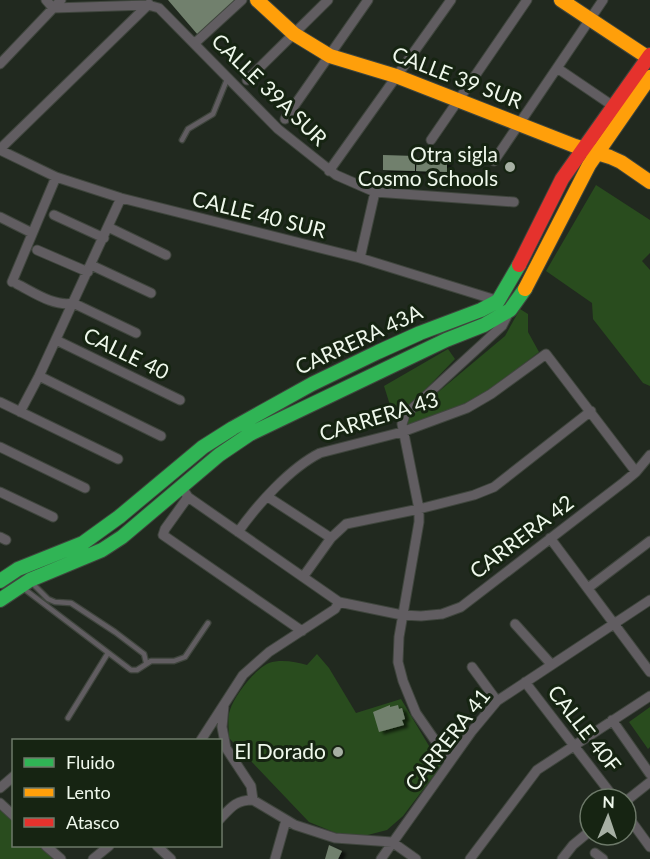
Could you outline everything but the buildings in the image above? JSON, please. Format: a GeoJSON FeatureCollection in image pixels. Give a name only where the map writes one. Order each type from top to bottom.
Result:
{"type":"FeatureCollection","features":[{"type":"Feature","properties":{"kind":"main road","name":"CALLE 39 SUR"},"geometry":{"type":"LineString","coordinates":[[257,0],[294,34],[330,56],[396,76],[621,162],[650,182]]}},
{"type":"Feature","properties":{"kind":"main road"},"geometry":{"type":"LineString","coordinates":[[498,301],[528,249],[562,179],[649,57],[561,0]]}},
{"type":"Feature","properties":{"kind":"main road","name":"CARRERA 43A"},"geometry":{"type":"LineString","coordinates":[[0,600],[25,583],[102,550],[122,537],[184,491],[219,455],[250,434],[435,345],[484,325],[510,310],[529,282],[590,165],[650,77]]}},
{"type":"Feature","properties":{"kind":"main road","name":"CARRERA 43A"},"geometry":{"type":"LineString","coordinates":[[0,581],[18,569],[83,543],[119,517],[203,447],[233,428],[312,384],[378,352],[498,301]]}},
{"type":"Feature","properties":{"kind":"street"},"geometry":{"type":"LineString","coordinates":[[46,0],[53,8]]}},
{"type":"Feature","properties":{"kind":"street"},"geometry":{"type":"LineString","coordinates":[[0,64],[61,0]]}},
{"type":"Feature","properties":{"kind":"street"},"geometry":{"type":"LineString","coordinates":[[195,43],[242,0]]}},
{"type":"Feature","properties":{"kind":"street"},"geometry":{"type":"LineString","coordinates":[[247,81],[328,0]]}},
{"type":"Feature","properties":{"kind":"street"},"geometry":{"type":"LineString","coordinates":[[285,119],[368,0]]}},
{"type":"Feature","properties":{"kind":"street"},"geometry":{"type":"LineString","coordinates":[[328,171],[451,0]]}},
{"type":"Feature","properties":{"kind":"street"},"geometry":{"type":"LineString","coordinates":[[432,140],[527,0]]}},
{"type":"Feature","properties":{"kind":"street"},"geometry":{"type":"LineString","coordinates":[[494,161],[603,0]]}},
{"type":"Feature","properties":{"kind":"street"},"geometry":{"type":"LineString","coordinates":[[53,8],[150,2]]}},
{"type":"Feature","properties":{"kind":"street"},"geometry":{"type":"LineString","coordinates":[[0,150],[150,2]]}},
{"type":"Feature","properties":{"kind":"street","name":"CALLE 39A SUR"},"geometry":{"type":"LineString","coordinates":[[150,2],[195,43],[278,129],[328,171],[375,192],[514,202]]}},
{"type":"Feature","properties":{"kind":"street"},"geometry":{"type":"LineString","coordinates":[[557,68],[613,106]]}},
{"type":"Feature","properties":{"kind":"street","name":"CALLE 40 SUR"},"geometry":{"type":"LineString","coordinates":[[0,150],[56,177],[122,198],[360,258],[498,301],[510,310]]}},
{"type":"Feature","properties":{"kind":"street"},"geometry":{"type":"LineString","coordinates":[[56,177],[14,283],[57,303],[72,303],[136,333]]}},
{"type":"Feature","properties":{"kind":"street"},"geometry":{"type":"LineString","coordinates":[[360,258],[375,192]]}},
{"type":"Feature","properties":{"kind":"street"},"geometry":{"type":"LineString","coordinates":[[21,412],[122,198]]}},
{"type":"Feature","properties":{"kind":"street"},"geometry":{"type":"LineString","coordinates":[[54,215],[104,238]]}},
{"type":"Feature","properties":{"kind":"street"},"geometry":{"type":"LineString","coordinates":[[0,217],[32,233]]}},
{"type":"Feature","properties":{"kind":"street"},"geometry":{"type":"LineString","coordinates":[[108,227],[166,255]]}},
{"type":"Feature","properties":{"kind":"street"},"geometry":{"type":"LineString","coordinates":[[37,250],[151,293]]}},
{"type":"Feature","properties":{"kind":"street","name":"CARRERA 43A"},"geometry":{"type":"LineString","coordinates":[[402,432],[405,415],[502,326],[510,310]]}},
{"type":"Feature","properties":{"kind":"street","name":"CALLE 40"},"geometry":{"type":"LineString","coordinates":[[56,340],[180,400]]}},
{"type":"Feature","properties":{"kind":"street","name":"CARRERA 43"},"geometry":{"type":"LineString","coordinates":[[238,532],[298,466],[320,453],[402,432],[480,402],[546,354],[591,411]]}},
{"type":"Feature","properties":{"kind":"street"},"geometry":{"type":"LineString","coordinates":[[39,376],[161,436]]}},
{"type":"Feature","properties":{"kind":"street"},"geometry":{"type":"LineString","coordinates":[[0,402],[118,459]]}},
{"type":"Feature","properties":{"kind":"street"},"geometry":{"type":"LineString","coordinates":[[303,577],[331,538],[346,524],[419,509],[474,495],[494,487],[591,411],[636,472]]}},
{"type":"Feature","properties":{"kind":"street"},"geometry":{"type":"LineString","coordinates":[[402,432],[419,509],[418,535],[402,615],[398,662],[416,713],[450,762]]}},
{"type":"Feature","properties":{"kind":"street"},"geometry":{"type":"LineString","coordinates":[[0,447],[85,488]]}},
{"type":"Feature","properties":{"kind":"street","name":"CARRERA 42"},"geometry":{"type":"LineString","coordinates":[[402,615],[442,614],[461,607],[636,472],[650,455]]}},
{"type":"Feature","properties":{"kind":"street"},"geometry":{"type":"LineString","coordinates":[[184,491],[238,532],[339,602],[402,615]]}},
{"type":"Feature","properties":{"kind":"street","name":"CARRERA 43A"},"geometry":{"type":"LineString","coordinates":[[184,491],[163,535],[302,631]]}},
{"type":"Feature","properties":{"kind":"street"},"geometry":{"type":"LineString","coordinates":[[0,492],[53,517]]}},
{"type":"Feature","properties":{"kind":"street"},"geometry":{"type":"LineString","coordinates":[[268,497],[331,538]]}},
{"type":"Feature","properties":{"kind":"street"},"geometry":{"type":"LineString","coordinates":[[550,538],[650,672]]}},
{"type":"Feature","properties":{"kind":"street"},"geometry":{"type":"LineString","coordinates":[[588,588],[650,541]]}},
{"type":"Feature","properties":{"kind":"street","name":"CARRERA 41"},"geometry":{"type":"LineString","coordinates":[[381,859],[497,701],[650,600]]}},
{"type":"Feature","properties":{"kind":"street"},"geometry":{"type":"LineString","coordinates":[[202,739],[243,675],[269,651],[335,609],[339,602]]}},
{"type":"Feature","properties":{"kind":"street"},"geometry":{"type":"LineString","coordinates":[[515,624],[551,664]]}},
{"type":"Feature","properties":{"kind":"street"},"geometry":{"type":"LineString","coordinates":[[472,667],[497,701]]}},
{"type":"Feature","properties":{"kind":"street","name":"CALLE 40F"},"geometry":{"type":"LineString","coordinates":[[525,682],[606,787]]}},
{"type":"Feature","properties":{"kind":"street"},"geometry":{"type":"LineString","coordinates":[[470,859],[537,770],[573,744],[650,696]]}},
{"type":"Feature","properties":{"kind":"street"},"geometry":{"type":"LineString","coordinates":[[224,705],[223,747],[251,786],[253,800]]}},
{"type":"Feature","properties":{"kind":"street"},"geometry":{"type":"LineString","coordinates":[[612,720],[650,774]]}},
{"type":"Feature","properties":{"kind":"street"},"geometry":{"type":"LineString","coordinates":[[0,788],[12,778]]}},
{"type":"Feature","properties":{"kind":"street"},"geometry":{"type":"LineString","coordinates":[[638,792],[650,782]]}},
{"type":"Feature","properties":{"kind":"street"},"geometry":{"type":"LineString","coordinates":[[222,817],[242,800],[253,800],[286,820],[335,838],[392,842],[416,859]]}},
{"type":"Feature","properties":{"kind":"street"},"geometry":{"type":"LineString","coordinates":[[0,803],[12,814]]}},
{"type":"Feature","properties":{"kind":"street"},"geometry":{"type":"LineString","coordinates":[[275,859],[286,820]]}},
{"type":"Feature","properties":{"kind":"street"},"geometry":{"type":"LineString","coordinates":[[638,830],[650,847]]}},
{"type":"Feature","properties":{"kind":"street"},"geometry":{"type":"LineString","coordinates":[[562,859],[578,841]]}},
{"type":"Feature","properties":{"kind":"street"},"geometry":{"type":"LineString","coordinates":[[47,847],[61,859]]}},
{"type":"Feature","properties":{"kind":"street"},"geometry":{"type":"LineString","coordinates":[[93,859],[108,847]]}},
{"type":"Feature","properties":{"kind":"street"},"geometry":{"type":"LineString","coordinates":[[158,847],[171,859]]}},
{"type":"Feature","properties":{"kind":"lane"},"geometry":{"type":"LineString","coordinates":[[182,140],[188,129],[213,114],[228,77]]}},
{"type":"Feature","properties":{"kind":"lane"},"geometry":{"type":"LineString","coordinates":[[25,583],[131,670],[137,670],[146,662],[174,661],[185,657],[208,623]]}},
{"type":"Feature","properties":{"kind":"lane"},"geometry":{"type":"LineString","coordinates":[[25,583],[48,599],[71,603],[144,654],[146,662]]}},
{"type":"Feature","properties":{"kind":"lane"},"geometry":{"type":"LineString","coordinates":[[68,718],[108,653]]}},
{"type":"Feature","properties":{"kind":"green space"},"geometry":{"type":"Polygon","coordinates":[[[596,185],[650,220],[650,253],[642,261],[650,270],[650,386],[643,383],[593,319],[592,303],[546,271],[596,185]]]}},
{"type":"Feature","properties":{"kind":"green space"},"geometry":{"type":"Polygon","coordinates":[[[520,309],[528,314],[528,332],[539,352],[482,396],[409,427],[406,419],[505,336],[520,309]]]}},
{"type":"Feature","properties":{"kind":"green space"},"geometry":{"type":"Polygon","coordinates":[[[448,349],[455,359],[395,421],[384,386],[448,349]]]}},
{"type":"Feature","properties":{"kind":"green space","name":"El Dorado"},"geometry":{"type":"Polygon","coordinates":[[[317,654],[329,668],[356,713],[401,699],[441,766],[403,816],[387,830],[364,836],[336,833],[309,822],[229,738],[229,717],[232,704],[258,670],[269,663],[278,661],[307,665],[317,654]]]}},
{"type":"Feature","properties":{"kind":"green space"},"geometry":{"type":"Polygon","coordinates":[[[650,707],[650,747],[648,749],[629,722],[650,707]]]}},
{"type":"Feature","properties":{"kind":"green space"},"geometry":{"type":"Polygon","coordinates":[[[0,809],[12,820],[12,847],[41,847],[56,859],[0,859],[0,809]]]}},
{"type":"Feature","properties":{"kind":"traffic: fast"},"geometry":{"type":"LineString","coordinates":[[0,581],[18,569],[83,543],[119,517],[203,447],[233,428],[312,384],[378,352],[498,301],[519,265]]}},
{"type":"Feature","properties":{"kind":"traffic: fast"},"geometry":{"type":"LineString","coordinates":[[0,600],[30,580],[102,550],[122,537],[219,455],[250,434],[446,340],[484,325],[510,310],[525,289]]}},
{"type":"Feature","properties":{"kind":"traffic: slow"},"geometry":{"type":"LineString","coordinates":[[257,0],[294,34],[330,56],[396,76],[575,146],[610,157],[650,182]]}},
{"type":"Feature","properties":{"kind":"traffic: slow"},"geometry":{"type":"LineString","coordinates":[[561,0],[650,59]]}},
{"type":"Feature","properties":{"kind":"traffic: slow"},"geometry":{"type":"LineString","coordinates":[[525,289],[589,165],[650,77]]}},
{"type":"Feature","properties":{"kind":"traffic: jam"},"geometry":{"type":"LineString","coordinates":[[519,265],[562,179],[650,55]]}},
{"type":"Feature","properties":{"kind":"place","name":"Otra sigla Cosmo Schools"},"geometry":{"type":"Point","coordinates":[510,167]}},
{"type":"Feature","properties":{"kind":"place","name":"El Dorado"},"geometry":{"type":"Point","coordinates":[338,752]}}]}
